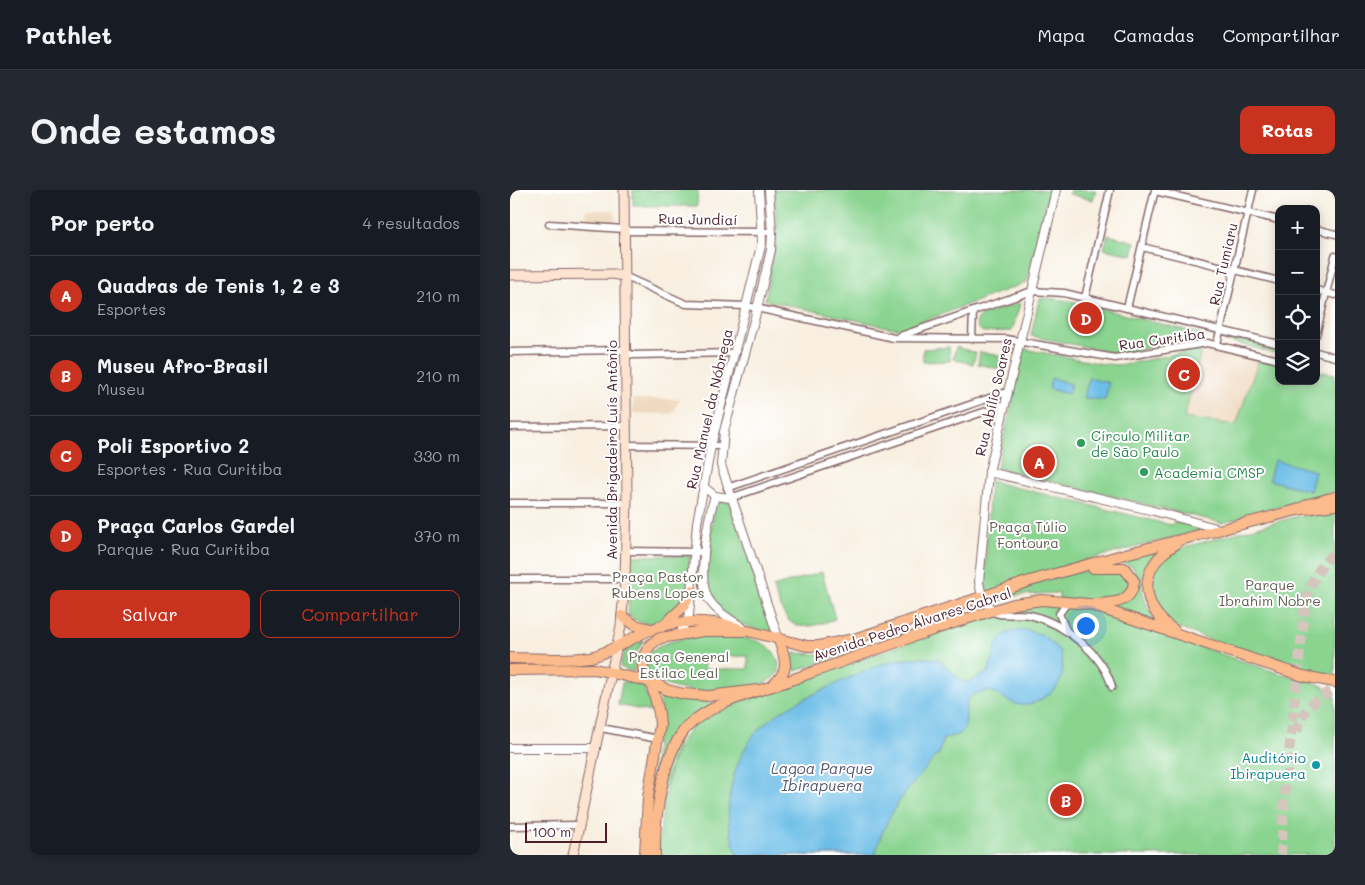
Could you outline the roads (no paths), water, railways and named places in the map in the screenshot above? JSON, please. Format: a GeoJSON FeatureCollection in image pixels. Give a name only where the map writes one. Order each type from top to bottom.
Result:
{"type":"FeatureCollection","features":[{"type":"Feature","properties":{"kind":"main road","name":"Avenida Brigadeiro Luís Antônio"},"geometry":{"type":"LineString","coordinates":[[573,855],[617,647],[625,579],[627,502],[624,190]]}},
{"type":"Feature","properties":{"kind":"main road"},"geometry":{"type":"LineString","coordinates":[[510,275],[613,274],[624,276]]}},
{"type":"Feature","properties":{"kind":"main road"},"geometry":{"type":"LineString","coordinates":[[1297,510],[1309,504],[1335,497]]}},
{"type":"Feature","properties":{"kind":"main road","name":"Avenida Pedro Álvares Cabral"},"geometry":{"type":"LineString","coordinates":[[778,637],[807,646],[819,646],[854,639],[1030,581],[1297,510],[1335,505]]}},
{"type":"Feature","properties":{"kind":"main road"},"geometry":{"type":"LineString","coordinates":[[1182,636],[1155,613],[1148,596],[1147,586],[1151,568],[1157,560],[1170,548],[1184,540]]}},
{"type":"Feature","properties":{"kind":"main road"},"geometry":{"type":"LineString","coordinates":[[1073,570],[1118,567],[1128,570],[1131,576],[1133,588],[1127,598],[1116,602],[1088,604]]}},
{"type":"Feature","properties":{"kind":"main road"},"geometry":{"type":"LineString","coordinates":[[662,627],[684,606],[692,591]]}},
{"type":"Feature","properties":{"kind":"main road","name":"Avenida Pedro Álvares Cabral"},"geometry":{"type":"LineString","coordinates":[[758,690],[992,610],[1028,601],[1069,601],[1088,604],[1303,676],[1335,682]]}},
{"type":"Feature","properties":{"kind":"main road"},"geometry":{"type":"LineString","coordinates":[[622,616],[634,625],[651,630]]}},
{"type":"Feature","properties":{"kind":"main road"},"geometry":{"type":"LineString","coordinates":[[510,658],[591,657],[617,647],[651,630],[687,622],[712,622],[778,637],[785,661],[785,671],[774,685]]}},
{"type":"Feature","properties":{"kind":"main road"},"geometry":{"type":"LineString","coordinates":[[645,855],[648,797],[658,738],[659,713],[651,682],[644,673],[642,662],[646,651],[660,638],[680,634],[703,631],[748,631]]}},
{"type":"Feature","properties":{"kind":"main road"},"geometry":{"type":"LineString","coordinates":[[510,670],[595,669],[651,682],[667,690],[684,694],[709,696],[758,690]]}},
{"type":"Feature","properties":{"kind":"main road"},"geometry":{"type":"LineString","coordinates":[[655,855],[658,815],[666,769],[682,734],[694,720],[712,709],[758,690]]}},
{"type":"Feature","properties":{"kind":"street","name":"Rua Manuel da Nóbrega"},"geometry":{"type":"LineString","coordinates":[[680,634],[687,622],[692,591],[694,551],[711,446],[736,353],[763,232],[759,190]]}},
{"type":"Feature","properties":{"kind":"street","name":"Rua Manuel da Nóbrega"},"geometry":{"type":"LineString","coordinates":[[769,190],[772,232],[758,308],[728,416],[722,446],[721,465],[730,498],[778,637]]}},
{"type":"Feature","properties":{"kind":"street","name":"Rua Abílio Soares"},"geometry":{"type":"LineString","coordinates":[[982,597],[979,582],[989,472],[1056,190]]}},
{"type":"Feature","properties":{"kind":"street"},"geometry":{"type":"LineString","coordinates":[[1085,298],[1110,190]]}},
{"type":"Feature","properties":{"kind":"street"},"geometry":{"type":"LineString","coordinates":[[1127,308],[1155,190],[1275,219]]}},
{"type":"Feature","properties":{"kind":"street","name":"Rua Tumiaru"},"geometry":{"type":"LineString","coordinates":[[1217,344],[1253,190]]}},
{"type":"Feature","properties":{"kind":"street","name":"Rua Jundiaí"},"geometry":{"type":"LineString","coordinates":[[549,224],[624,230],[772,232]]}},
{"type":"Feature","properties":{"kind":"street"},"geometry":{"type":"LineString","coordinates":[[1320,230],[1335,234]]}},
{"type":"Feature","properties":{"kind":"street"},"geometry":{"type":"LineString","coordinates":[[1142,247],[1275,280]]}},
{"type":"Feature","properties":{"kind":"street"},"geometry":{"type":"LineString","coordinates":[[1320,318],[1335,256]]}},
{"type":"Feature","properties":{"kind":"street","name":"Rua Curitiba"},"geometry":{"type":"LineString","coordinates":[[624,276],[686,304],[747,306],[894,338],[1019,340],[1115,358],[1182,345],[1217,344],[1275,359]]}},
{"type":"Feature","properties":{"kind":"street","name":"Rua Curitiba"},"geometry":{"type":"LineString","coordinates":[[1032,291],[1064,293],[1275,343]]}},
{"type":"Feature","properties":{"kind":"street"},"geometry":{"type":"LineString","coordinates":[[894,338],[1032,291]]}},
{"type":"Feature","properties":{"kind":"street"},"geometry":{"type":"LineString","coordinates":[[1320,291],[1335,295]]}},
{"type":"Feature","properties":{"kind":"street"},"geometry":{"type":"LineString","coordinates":[[972,338],[973,311]]}},
{"type":"Feature","properties":{"kind":"street"},"geometry":{"type":"LineString","coordinates":[[510,352],[621,350],[633,354],[736,353]]}},
{"type":"Feature","properties":{"kind":"street"},"geometry":{"type":"LineString","coordinates":[[1320,353],[1335,357]]}},
{"type":"Feature","properties":{"kind":"street"},"geometry":{"type":"LineString","coordinates":[[727,488],[1007,392]]}},
{"type":"Feature","properties":{"kind":"street"},"geometry":{"type":"LineString","coordinates":[[704,487],[715,496],[730,498],[1004,405]]}},
{"type":"Feature","properties":{"kind":"street"},"geometry":{"type":"LineString","coordinates":[[719,414],[728,416]]}},
{"type":"Feature","properties":{"kind":"street"},"geometry":{"type":"LineString","coordinates":[[510,428],[626,426]]}},
{"type":"Feature","properties":{"kind":"street"},"geometry":{"type":"LineString","coordinates":[[868,440],[870,450]]}},
{"type":"Feature","properties":{"kind":"street"},"geometry":{"type":"LineString","coordinates":[[626,445],[722,446]]}},
{"type":"Feature","properties":{"kind":"street"},"geometry":{"type":"LineString","coordinates":[[989,472],[1150,510],[1222,530]]}},
{"type":"Feature","properties":{"kind":"street","name":"Rua Manuel da Nóbrega"},"geometry":{"type":"LineString","coordinates":[[715,496],[704,552],[702,578],[708,599],[723,615],[748,631]]}},
{"type":"Feature","properties":{"kind":"street"},"geometry":{"type":"LineString","coordinates":[[510,503],[627,502]]}},
{"type":"Feature","properties":{"kind":"street"},"geometry":{"type":"LineString","coordinates":[[626,551],[704,552]]}},
{"type":"Feature","properties":{"kind":"street"},"geometry":{"type":"LineString","coordinates":[[510,579],[625,579]]}},
{"type":"Feature","properties":{"kind":"street"},"geometry":{"type":"LineString","coordinates":[[982,597],[992,610],[998,614],[1032,615],[1068,633],[1097,659],[1110,679],[1112,687]]}},
{"type":"Feature","properties":{"kind":"street"},"geometry":{"type":"LineString","coordinates":[[1068,633],[1059,614],[1064,605],[1069,601]]}},
{"type":"Feature","properties":{"kind":"street"},"geometry":{"type":"LineString","coordinates":[[601,728],[658,738]]}},
{"type":"Feature","properties":{"kind":"street"},"geometry":{"type":"LineString","coordinates":[[510,748],[596,748]]}},
{"type":"Feature","properties":{"kind":"street"},"geometry":{"type":"LineString","coordinates":[[510,826],[580,825]]}},
{"type":"Feature","properties":{"kind":"water"},"geometry":{"type":"Polygon","coordinates":[[[1051,378],[1071,384],[1068,394],[1049,389],[1051,378]]]}},
{"type":"Feature","properties":{"kind":"water"},"geometry":{"type":"Polygon","coordinates":[[[1089,378],[1109,383],[1105,400],[1084,398],[1089,378]]]}},
{"type":"Feature","properties":{"kind":"water"},"geometry":{"type":"Polygon","coordinates":[[[1274,460],[1315,471],[1310,491],[1269,480],[1274,460]]]}},
{"type":"Feature","properties":{"kind":"water","name":"Lagoa Parque Ibirapuera"},"geometry":{"type":"Polygon","coordinates":[[[1026,630],[1043,635],[1060,651],[1063,667],[1057,686],[1047,696],[1026,705],[1013,703],[989,691],[971,696],[966,705],[964,729],[960,734],[943,739],[939,754],[907,790],[888,820],[875,855],[738,855],[732,839],[729,822],[731,788],[737,766],[745,748],[768,721],[782,711],[816,693],[873,667],[897,660],[910,658],[938,659],[963,682],[971,681],[988,672],[995,648],[1002,637],[1007,633],[1026,630]]]}},
{"type":"Feature","properties":{"kind":"tunnel"},"geometry":{"type":"LineString","coordinates":[[1281,855],[1285,789],[1305,606],[1309,590],[1316,576],[1335,552]]}},
{"type":"Feature","properties":{"kind":"tunnel"},"geometry":{"type":"LineString","coordinates":[[1297,732],[1298,724],[1305,711],[1335,688]]}},
{"type":"Feature","properties":{"kind":"place","name":"Praça Carlos Gardel"},"geometry":{"type":"Point","coordinates":[1086,318]}},
{"type":"Feature","properties":{"kind":"place","name":"Poli Esportivo 2"},"geometry":{"type":"Point","coordinates":[1184,374]}},
{"type":"Feature","properties":{"kind":"place","name":"Círculo Militar de São Paulo"},"geometry":{"type":"Point","coordinates":[1081,443]}},
{"type":"Feature","properties":{"kind":"place","name":"Quadras de Tenis 1, 2 e 3"},"geometry":{"type":"Point","coordinates":[1039,462]}},
{"type":"Feature","properties":{"kind":"place","name":"Academia CMSP"},"geometry":{"type":"Point","coordinates":[1144,472]}},
{"type":"Feature","properties":{"kind":"place","name":"Auditório Ibirapuera"},"geometry":{"type":"Point","coordinates":[1316,765]}},
{"type":"Feature","properties":{"kind":"place","name":"Museu Afro-Brasil"},"geometry":{"type":"Point","coordinates":[1066,800]}},
{"type":"Feature","properties":{"kind":"park label","name":"Praça Túlio Fontoura"},"geometry":{"type":"Point","coordinates":[1028,534]}},
{"type":"Feature","properties":{"kind":"park label","name":"Praça Pastor Rubens Lopes"},"geometry":{"type":"Point","coordinates":[658,584]}},
{"type":"Feature","properties":{"kind":"park label","name":"Parque Ibrahim Nobre"},"geometry":{"type":"Point","coordinates":[1270,592]}},
{"type":"Feature","properties":{"kind":"park label","name":"Praça General Estilac Leal"},"geometry":{"type":"Point","coordinates":[679,664]}}]}
